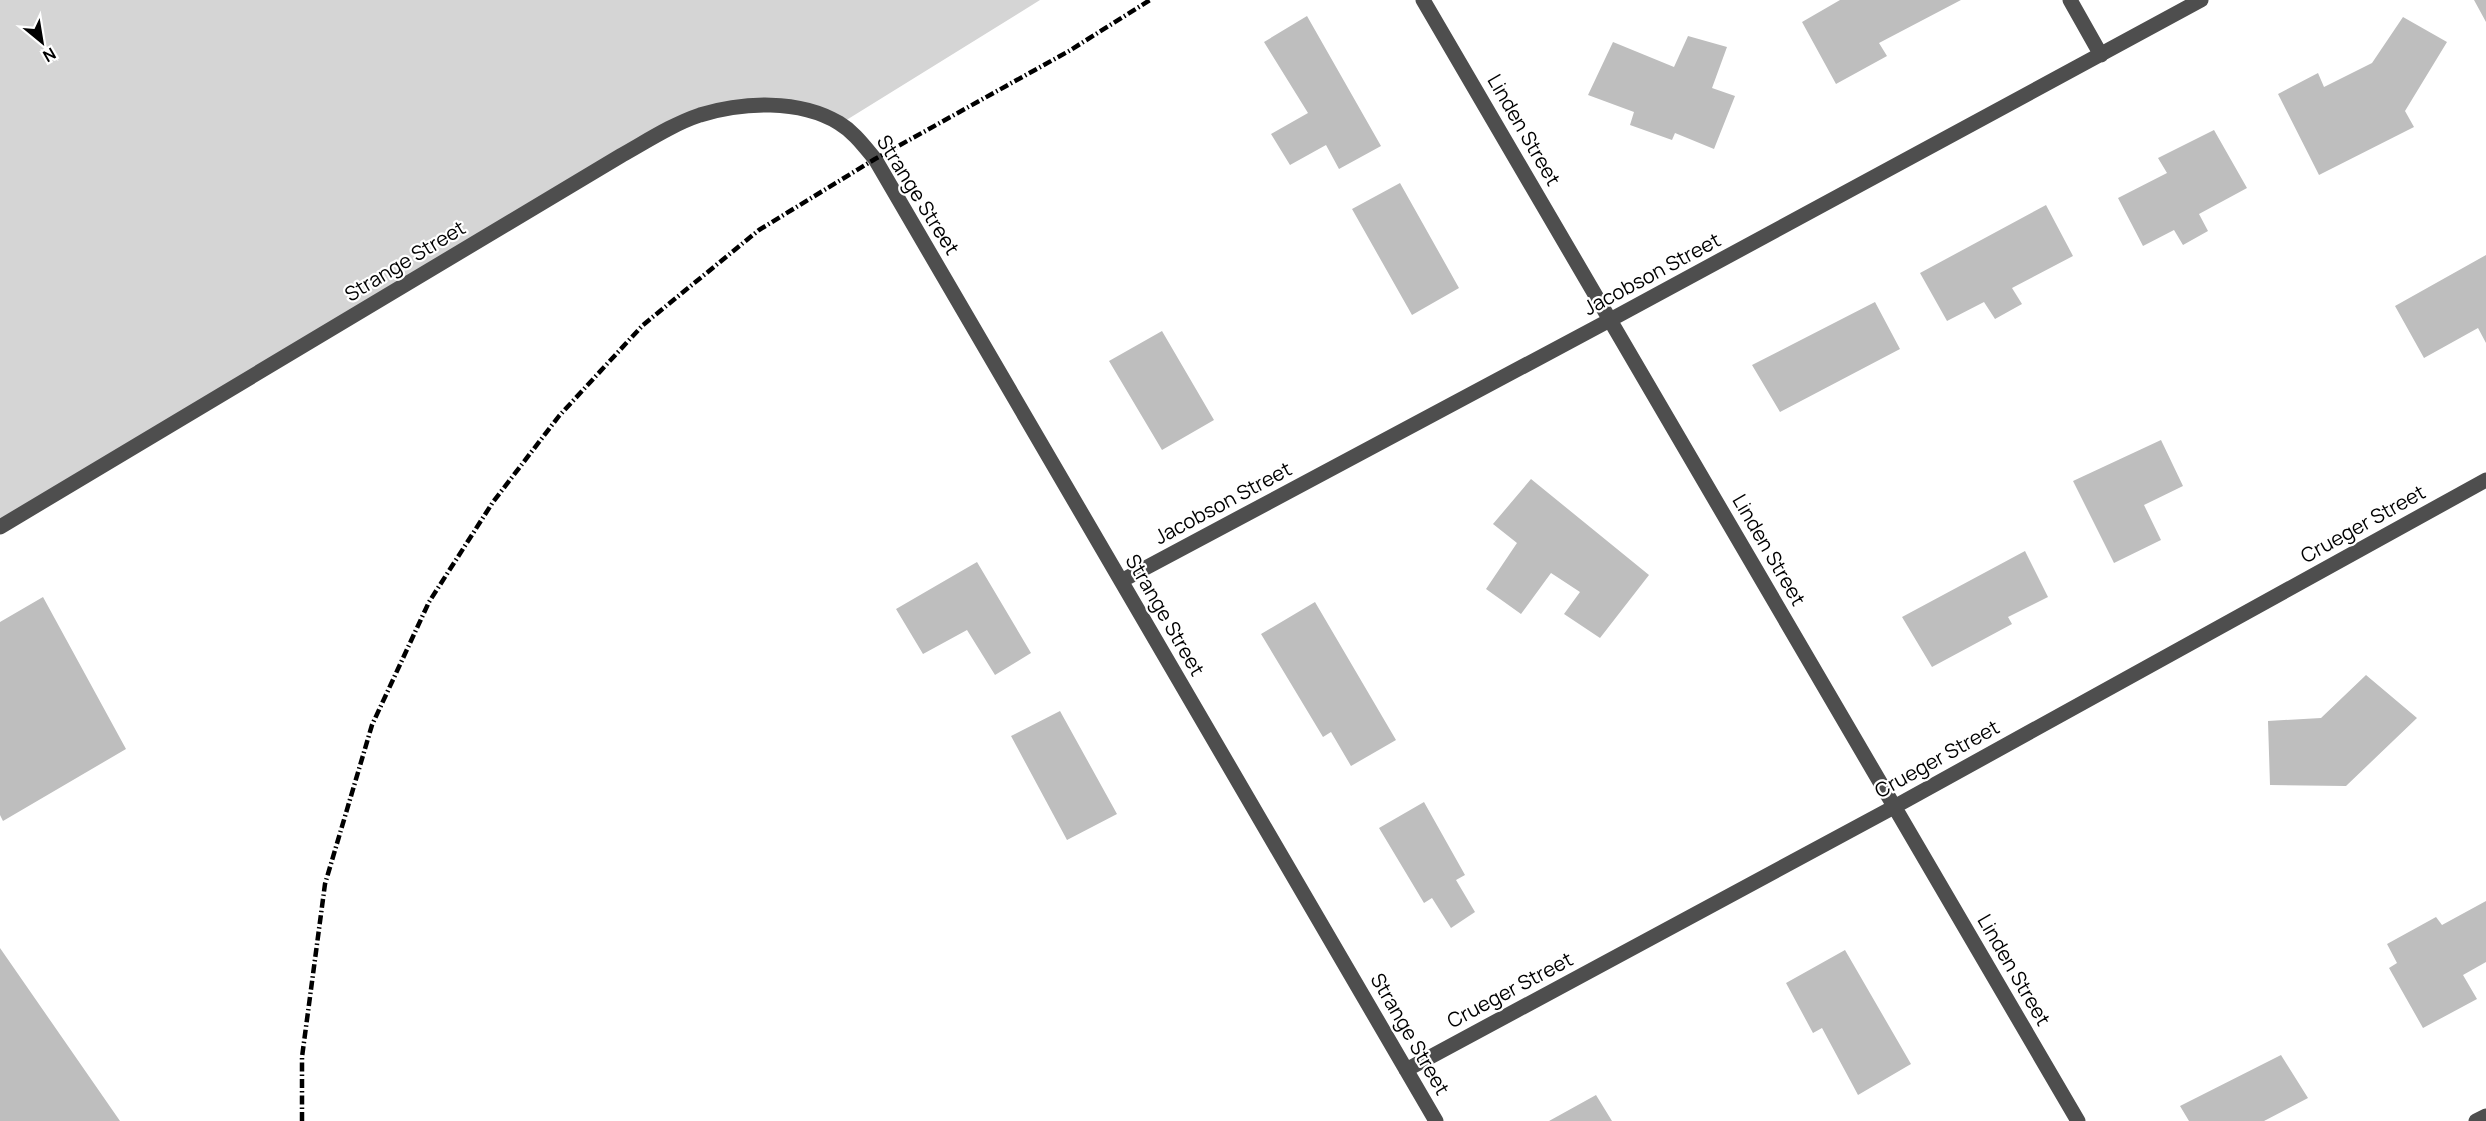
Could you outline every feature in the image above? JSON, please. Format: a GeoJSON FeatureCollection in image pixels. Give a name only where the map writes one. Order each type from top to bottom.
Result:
{"type":"FeatureCollection","features":[{"type":"Feature","properties":{"kind":"street","name":"Linden Street"},"geometry":{"type":"LineString","coordinates":[[1423,0],[2078,1121]]}},
{"type":"Feature","properties":{"kind":"street"},"geometry":{"type":"LineString","coordinates":[[2070,0],[2101,55]]}},
{"type":"Feature","properties":{"kind":"street","name":"Jacobson Street"},"geometry":{"type":"LineString","coordinates":[[1121,581],[1610,320],[2201,0]]}},
{"type":"Feature","properties":{"kind":"street","name":"Strange Street"},"geometry":{"type":"LineString","coordinates":[[0,527],[622,154],[669,129],[699,116],[737,106],[765,105],[820,114],[840,124],[859,140],[875,159],[1436,1121]]}},
{"type":"Feature","properties":{"kind":"street","name":"Crueger Street"},"geometry":{"type":"LineString","coordinates":[[1406,1070],[1894,807],[2486,480]]}},
{"type":"Feature","properties":{"kind":"street"},"geometry":{"type":"LineString","coordinates":[[2476,1121],[2486,1116]]}},
{"type":"Feature","properties":{"kind":"shaded area"},"geometry":{"type":"Polygon","coordinates":[[[0,0],[1040,0],[840,124],[792,108],[699,116],[0,527],[0,0]]]}},
{"type":"Feature","properties":{"kind":"building"},"geometry":{"type":"Polygon","coordinates":[[[1840,0],[1961,0],[1879,43],[1887,56],[1836,84],[1802,22],[1840,0]]]}},
{"type":"Feature","properties":{"kind":"building"},"geometry":{"type":"Polygon","coordinates":[[[2474,0],[2486,0],[2486,22],[2474,0]]]}},
{"type":"Feature","properties":{"kind":"building"},"geometry":{"type":"Polygon","coordinates":[[[1307,16],[1381,146],[1339,169],[1326,145],[1290,165],[1271,134],[1308,113],[1264,42],[1307,16]]]}},
{"type":"Feature","properties":{"kind":"building"},"geometry":{"type":"Polygon","coordinates":[[[2403,17],[2447,42],[2405,111],[2414,127],[2319,175],[2278,94],[2318,73],[2324,87],[2372,63],[2403,17]]]}},
{"type":"Feature","properties":{"kind":"building"},"geometry":{"type":"Polygon","coordinates":[[[1688,36],[1727,47],[1712,88],[1735,96],[1714,149],[1675,133],[1672,140],[1630,125],[1634,112],[1588,95],[1613,42],[1674,67],[1688,36]]]}},
{"type":"Feature","properties":{"kind":"building"},"geometry":{"type":"Polygon","coordinates":[[[2214,130],[2247,188],[2199,214],[2208,231],[2183,245],[2174,230],[2143,246],[2118,198],[2167,173],[2158,158],[2214,130]]]}},
{"type":"Feature","properties":{"kind":"building"},"geometry":{"type":"Polygon","coordinates":[[[1400,183],[1459,288],[1412,315],[1352,209],[1400,183]]]}},
{"type":"Feature","properties":{"kind":"building"},"geometry":{"type":"Polygon","coordinates":[[[2046,205],[2073,256],[2012,288],[2022,304],[1995,319],[1984,302],[1947,321],[1920,273],[2046,205]]]}},
{"type":"Feature","properties":{"kind":"building"},"geometry":{"type":"Polygon","coordinates":[[[2486,255],[2486,343],[2478,328],[2424,358],[2395,306],[2486,255]]]}},
{"type":"Feature","properties":{"kind":"building"},"geometry":{"type":"Polygon","coordinates":[[[1875,302],[1900,349],[1780,412],[1752,365],[1875,302]]]}},
{"type":"Feature","properties":{"kind":"building"},"geometry":{"type":"Polygon","coordinates":[[[1162,331],[1214,420],[1162,450],[1109,361],[1162,331]]]}},
{"type":"Feature","properties":{"kind":"building"},"geometry":{"type":"Polygon","coordinates":[[[2161,440],[2183,486],[2144,505],[2161,540],[2114,563],[2073,481],[2161,440]]]}},
{"type":"Feature","properties":{"kind":"building"},"geometry":{"type":"Polygon","coordinates":[[[1531,479],[1649,575],[1600,638],[1564,614],[1580,592],[1551,573],[1521,614],[1486,589],[1517,543],[1493,524],[1531,479]]]}},
{"type":"Feature","properties":{"kind":"building"},"geometry":{"type":"Polygon","coordinates":[[[2025,551],[2048,597],[2008,617],[2012,624],[1932,667],[1902,617],[2025,551]]]}},
{"type":"Feature","properties":{"kind":"building"},"geometry":{"type":"Polygon","coordinates":[[[977,562],[1031,653],[995,675],[967,630],[923,654],[896,609],[977,562]]]}},
{"type":"Feature","properties":{"kind":"building"},"geometry":{"type":"Polygon","coordinates":[[[43,597],[126,749],[3,821],[0,815],[0,622],[43,597]]]}},
{"type":"Feature","properties":{"kind":"building"},"geometry":{"type":"Polygon","coordinates":[[[1315,602],[1396,740],[1351,766],[1331,732],[1323,737],[1261,634],[1315,602]]]}},
{"type":"Feature","properties":{"kind":"building"},"geometry":{"type":"Polygon","coordinates":[[[2366,675],[2417,718],[2346,786],[2270,785],[2268,721],[2321,718],[2366,675]]]}},
{"type":"Feature","properties":{"kind":"building"},"geometry":{"type":"Polygon","coordinates":[[[1060,711],[1117,814],[1067,840],[1011,736],[1060,711]]]}},
{"type":"Feature","properties":{"kind":"building"},"geometry":{"type":"Polygon","coordinates":[[[1424,802],[1465,875],[1456,880],[1475,912],[1451,928],[1432,898],[1424,903],[1379,828],[1424,802]]]}},
{"type":"Feature","properties":{"kind":"building"},"geometry":{"type":"Polygon","coordinates":[[[2486,901],[2486,962],[2463,975],[2477,999],[2423,1028],[2389,968],[2397,963],[2387,944],[2436,917],[2442,925],[2486,901]]]}},
{"type":"Feature","properties":{"kind":"building"},"geometry":{"type":"Polygon","coordinates":[[[0,948],[120,1121],[0,1121],[0,948]]]}},
{"type":"Feature","properties":{"kind":"building"},"geometry":{"type":"Polygon","coordinates":[[[1845,950],[1911,1064],[1858,1095],[1822,1028],[1813,1033],[1786,983],[1845,950]]]}},
{"type":"Feature","properties":{"kind":"building"},"geometry":{"type":"Polygon","coordinates":[[[2281,1055],[2308,1098],[2264,1121],[2189,1121],[2180,1106],[2281,1055]]]}},
{"type":"Feature","properties":{"kind":"building"},"geometry":{"type":"Polygon","coordinates":[[[1596,1095],[1612,1121],[1549,1121],[1596,1095]]]}},
{"type":"Feature","properties":{"kind":"railway"},"geometry":{"type":"LineString","coordinates":[[302,1121],[302,1057],[325,884],[372,725],[429,602],[493,502],[559,416],[643,325],[759,230],[875,159],[1069,51],[1150,0]]}}]}
